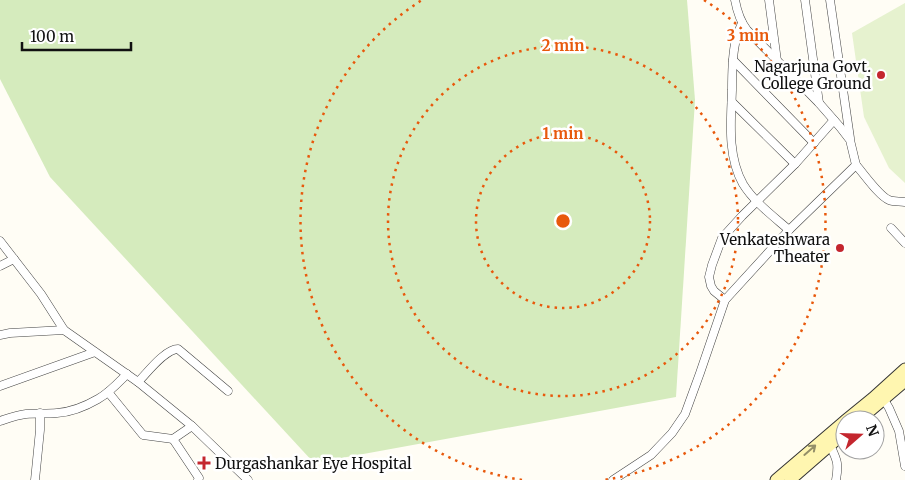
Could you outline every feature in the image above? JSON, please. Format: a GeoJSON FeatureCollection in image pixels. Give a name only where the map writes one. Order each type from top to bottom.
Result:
{"type":"FeatureCollection","features":[{"type":"Feature","properties":{"kind":"main road"},"geometry":{"type":"LineString","coordinates":[[858,410],[905,369]]}},
{"type":"Feature","properties":{"kind":"main road"},"geometry":{"type":"LineString","coordinates":[[870,410],[905,381]]}},
{"type":"Feature","properties":{"kind":"main road"},"geometry":{"type":"LineString","coordinates":[[776,480],[835,429]]}},
{"type":"Feature","properties":{"kind":"main road"},"geometry":{"type":"LineString","coordinates":[[790,480],[835,441]]}},
{"type":"Feature","properties":{"kind":"street"},"geometry":{"type":"LineString","coordinates":[[735,0],[742,23],[755,39],[819,104],[850,140]]}},
{"type":"Feature","properties":{"kind":"street"},"geometry":{"type":"LineString","coordinates":[[769,0],[777,61]]}},
{"type":"Feature","properties":{"kind":"street"},"geometry":{"type":"LineString","coordinates":[[805,0],[819,104]]}},
{"type":"Feature","properties":{"kind":"street"},"geometry":{"type":"LineString","coordinates":[[830,0],[850,140],[856,165],[887,200],[905,202]]}},
{"type":"Feature","properties":{"kind":"street"},"geometry":{"type":"LineString","coordinates":[[742,23],[735,43],[733,60],[732,137],[735,164],[743,183],[757,201],[788,230]]}},
{"type":"Feature","properties":{"kind":"street"},"geometry":{"type":"LineString","coordinates":[[733,60],[814,143]]}},
{"type":"Feature","properties":{"kind":"street"},"geometry":{"type":"LineString","coordinates":[[732,102],[795,164]]}},
{"type":"Feature","properties":{"kind":"street"},"geometry":{"type":"LineString","coordinates":[[724,300],[714,291],[709,278],[722,238],[795,164],[834,120]]}},
{"type":"Feature","properties":{"kind":"street"},"geometry":{"type":"LineString","coordinates":[[613,480],[655,451],[672,433],[685,414],[724,300],[788,230],[856,165]]}},
{"type":"Feature","properties":{"kind":"street"},"geometry":{"type":"LineString","coordinates":[[891,228],[905,243]]}},
{"type":"Feature","properties":{"kind":"street"},"geometry":{"type":"LineString","coordinates":[[0,241],[42,294],[64,330],[138,382],[192,426],[248,480]]}},
{"type":"Feature","properties":{"kind":"street"},"geometry":{"type":"LineString","coordinates":[[0,266],[14,259]]}},
{"type":"Feature","properties":{"kind":"street"},"geometry":{"type":"LineString","coordinates":[[0,335],[64,330]]}},
{"type":"Feature","properties":{"kind":"street"},"geometry":{"type":"LineString","coordinates":[[138,382],[166,353],[174,349],[178,350],[228,391]]}},
{"type":"Feature","properties":{"kind":"street"},"geometry":{"type":"LineString","coordinates":[[0,386],[96,352]]}},
{"type":"Feature","properties":{"kind":"street"},"geometry":{"type":"LineString","coordinates":[[0,421],[24,414],[58,413],[88,404],[108,392],[127,374]]}},
{"type":"Feature","properties":{"kind":"street"},"geometry":{"type":"LineString","coordinates":[[108,392],[143,435],[173,439],[192,426]]}},
{"type":"Feature","properties":{"kind":"street"},"geometry":{"type":"LineString","coordinates":[[883,398],[899,431],[905,461]]}},
{"type":"Feature","properties":{"kind":"street"},"geometry":{"type":"LineString","coordinates":[[35,480],[40,413]]}},
{"type":"Feature","properties":{"kind":"street"},"geometry":{"type":"LineString","coordinates":[[173,439],[199,478],[198,480]]}},
{"type":"Feature","properties":{"kind":"street"},"geometry":{"type":"LineString","coordinates":[[830,445],[837,460],[836,480]]}},
{"type":"Feature","properties":{"kind":"green space"},"geometry":{"type":"Polygon","coordinates":[[[0,0],[687,0],[695,100],[676,397],[314,463],[50,177],[0,79],[0,0]]]}},
{"type":"Feature","properties":{"kind":"green space","name":"Nagarjuna Govt. College Ground"},"geometry":{"type":"Polygon","coordinates":[[[905,3],[905,183],[889,168],[864,117],[852,33],[905,3]]]}},
{"type":"Feature","properties":{"kind":"place","name":"Nagarjuna Govt. College Ground"},"geometry":{"type":"Point","coordinates":[881,75]}},
{"type":"Feature","properties":{"kind":"place","name":"Venkateshwara Theater"},"geometry":{"type":"Point","coordinates":[840,248]}},
{"type":"Feature","properties":{"kind":"place","name":"Durgashankar Eye Hospital"},"geometry":{"type":"Point","coordinates":[204,463]}}]}
